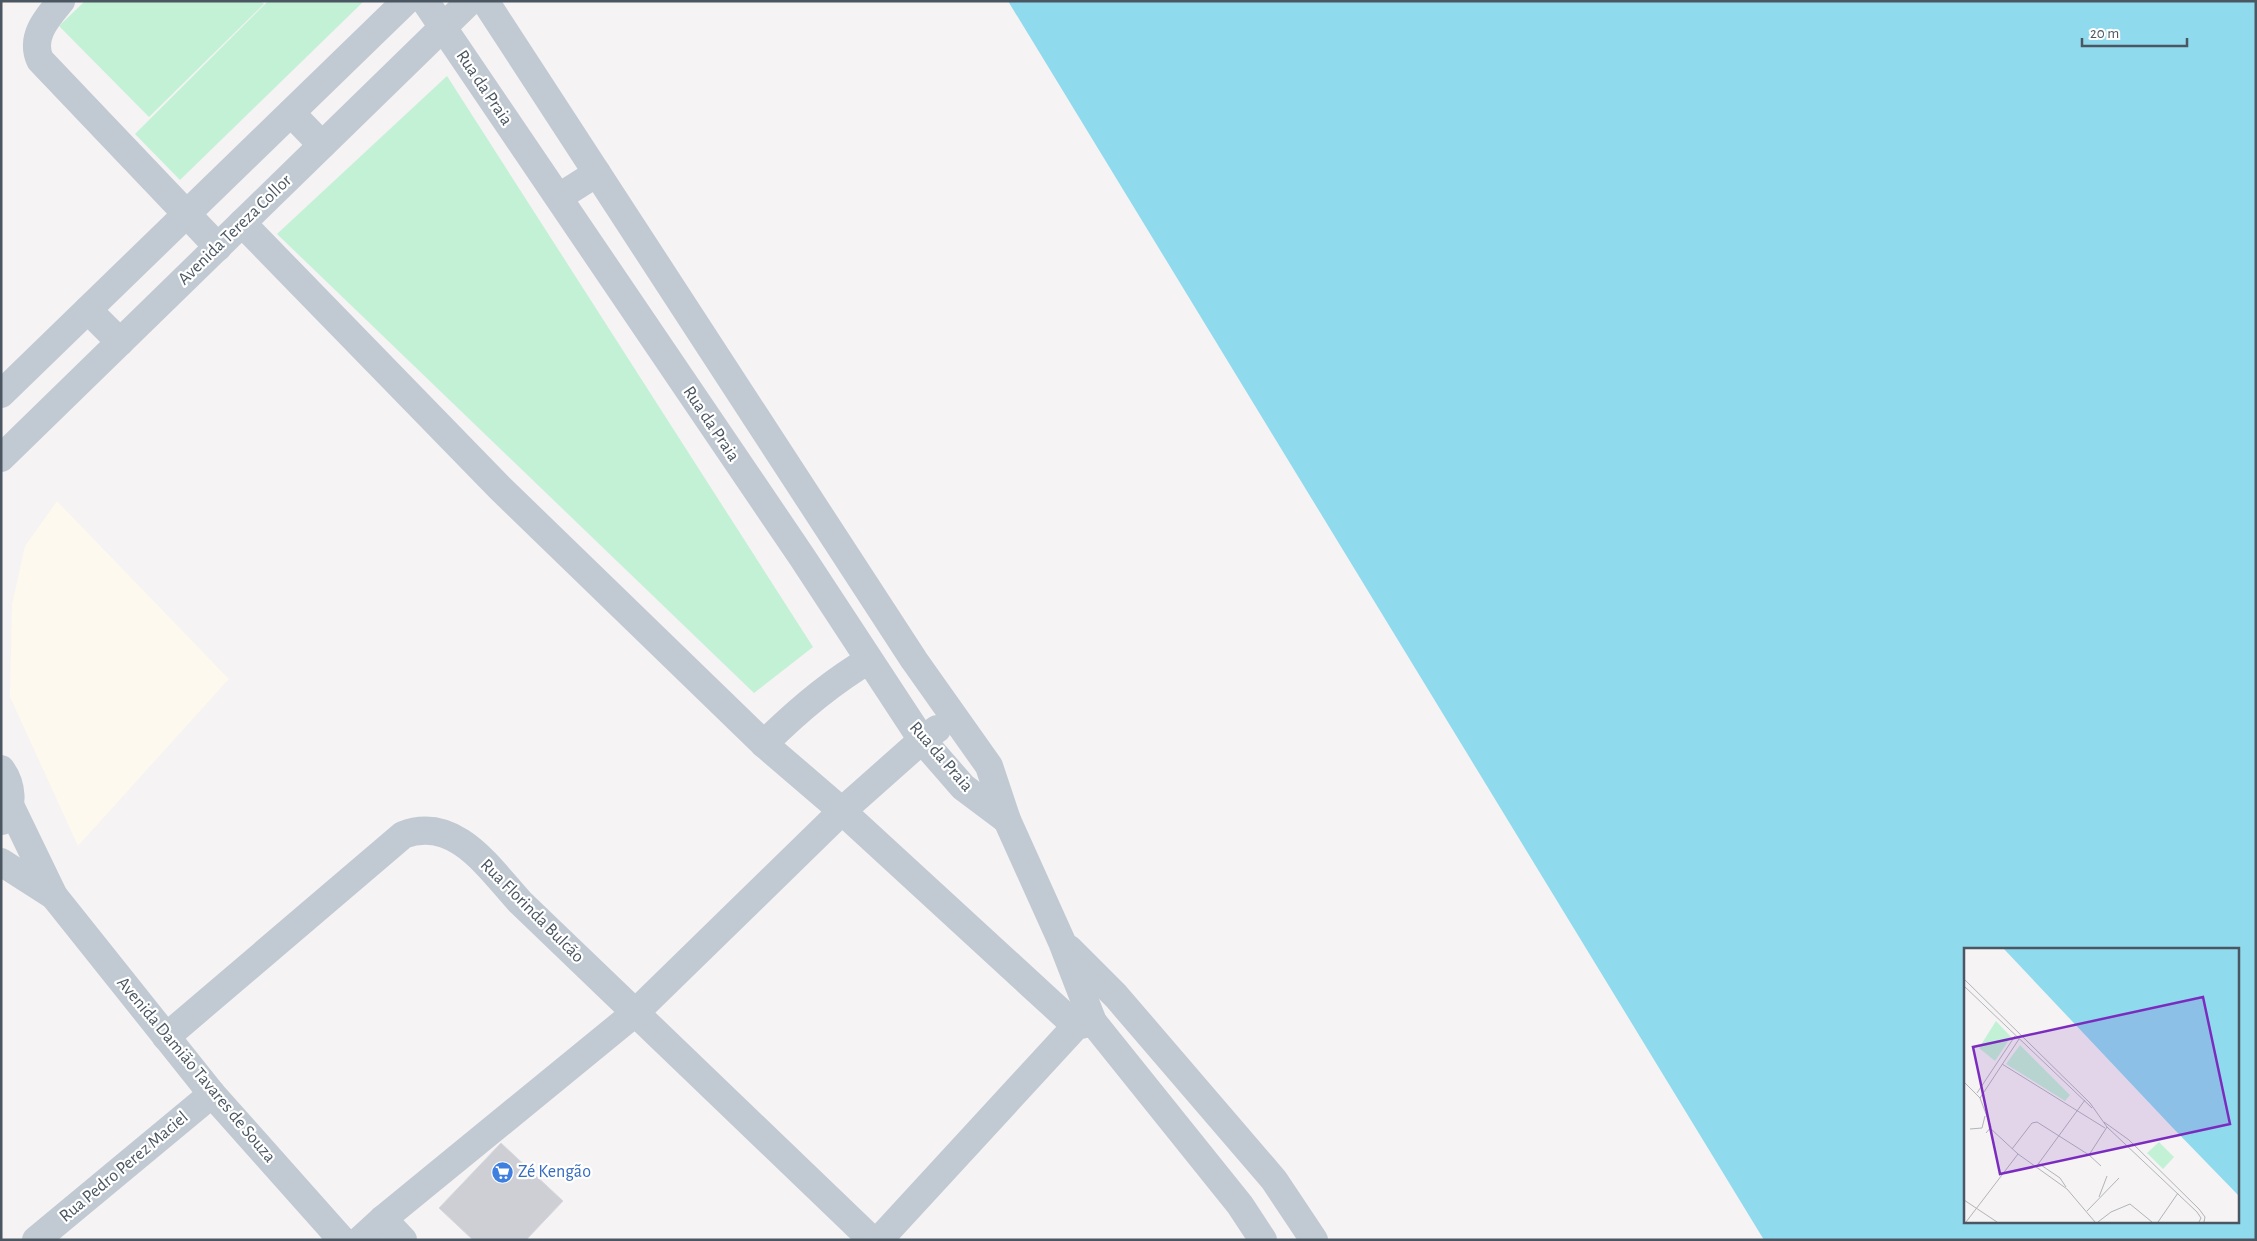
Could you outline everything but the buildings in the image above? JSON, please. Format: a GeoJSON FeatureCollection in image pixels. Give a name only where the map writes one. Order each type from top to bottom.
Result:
{"type":"FeatureCollection","features":[{"type":"Feature","properties":{"kind":"street"},"geometry":{"type":"LineString","coordinates":[[61,1],[46,19],[37,36],[37,53],[40,60],[218,247]]}},
{"type":"Feature","properties":{"kind":"street"},"geometry":{"type":"LineString","coordinates":[[1,394],[406,1]]}},
{"type":"Feature","properties":{"kind":"street","name":"Rua da Praia"},"geometry":{"type":"LineString","coordinates":[[425,1],[802,558],[922,740],[963,787],[1007,820]]}},
{"type":"Feature","properties":{"kind":"street","name":"Avenida Tereza Collor"},"geometry":{"type":"LineString","coordinates":[[1,458],[470,1]]}},
{"type":"Feature","properties":{"kind":"street","name":"Rua da Praia"},"geometry":{"type":"LineString","coordinates":[[485,1],[834,537],[954,718],[989,766],[1007,820]]}},
{"type":"Feature","properties":{"kind":"street"},"geometry":{"type":"LineString","coordinates":[[291,113],[322,145]]}},
{"type":"Feature","properties":{"kind":"street"},"geometry":{"type":"LineString","coordinates":[[559,198],[597,173]]}},
{"type":"Feature","properties":{"kind":"street"},"geometry":{"type":"LineString","coordinates":[[242,223],[500,488],[764,744],[1085,1024],[1240,1205],[1263,1240]]}},
{"type":"Feature","properties":{"kind":"street"},"geometry":{"type":"LineString","coordinates":[[623,294],[662,273]]}},
{"type":"Feature","properties":{"kind":"street"},"geometry":{"type":"LineString","coordinates":[[88,310],[120,342]]}},
{"type":"Feature","properties":{"kind":"street"},"geometry":{"type":"LineString","coordinates":[[680,379],[717,357]]}},
{"type":"Feature","properties":{"kind":"street"},"geometry":{"type":"LineString","coordinates":[[802,558],[834,537]]}},
{"type":"Feature","properties":{"kind":"street"},"geometry":{"type":"LineString","coordinates":[[764,744],[814,699],[847,673],[869,660]]}},
{"type":"Feature","properties":{"kind":"street"},"geometry":{"type":"LineString","coordinates":[[360,1240],[383,1219],[635,1014],[842,812],[922,740],[954,718]]}},
{"type":"Feature","properties":{"kind":"street"},"geometry":{"type":"LineString","coordinates":[[3,767],[11,790],[6,813],[54,896]]}},
{"type":"Feature","properties":{"kind":"street"},"geometry":{"type":"LineString","coordinates":[[1007,820],[1062,942],[1085,1024]]}},
{"type":"Feature","properties":{"kind":"street","name":"Rua Florinda Bulcão"},"geometry":{"type":"LineString","coordinates":[[166,1037],[403,835],[416,830],[449,834],[462,842],[635,1014],[872,1240]]}},
{"type":"Feature","properties":{"kind":"street"},"geometry":{"type":"LineString","coordinates":[[1,862],[54,896]]}},
{"type":"Feature","properties":{"kind":"street","name":"Avenida Damião Tavares de Souza"},"geometry":{"type":"LineString","coordinates":[[54,896],[212,1094],[342,1240]]}},
{"type":"Feature","properties":{"kind":"street"},"geometry":{"type":"LineString","coordinates":[[1062,942],[1116,996],[1274,1180],[1314,1240]]}},
{"type":"Feature","properties":{"kind":"street"},"geometry":{"type":"LineString","coordinates":[[879,1240],[1085,1024]]}},
{"type":"Feature","properties":{"kind":"street","name":"Rua Pedro Perez Maciel"},"geometry":{"type":"LineString","coordinates":[[36,1240],[212,1094]]}},
{"type":"Feature","properties":{"kind":"street"},"geometry":{"type":"LineString","coordinates":[[383,1219],[403,1240]]}},
{"type":"Feature","properties":{"kind":"shaded area"},"geometry":{"type":"Polygon","coordinates":[[[57,501],[229,679],[78,846],[10,697],[12,604],[25,546],[57,501]]]}},
{"type":"Feature","properties":{"kind":"green space"},"geometry":{"type":"Polygon","coordinates":[[[85,1],[261,1],[264,4],[149,117],[59,26],[85,1]]]}},
{"type":"Feature","properties":{"kind":"green space"},"geometry":{"type":"Polygon","coordinates":[[[268,1],[364,1],[180,180],[135,134],[268,1]]]}},
{"type":"Feature","properties":{"kind":"green space"},"geometry":{"type":"Polygon","coordinates":[[[447,76],[813,647],[754,693],[277,234],[447,76]]]}},
{"type":"Feature","properties":{"kind":"water"},"geometry":{"type":"Polygon","coordinates":[[[1008,1],[2256,1],[2256,1240],[1764,1240],[1008,1]]]}},
{"type":"Feature","properties":{"kind":"place","name":"Zé Kengão"},"geometry":{"type":"Point","coordinates":[502,1172]}}]}
